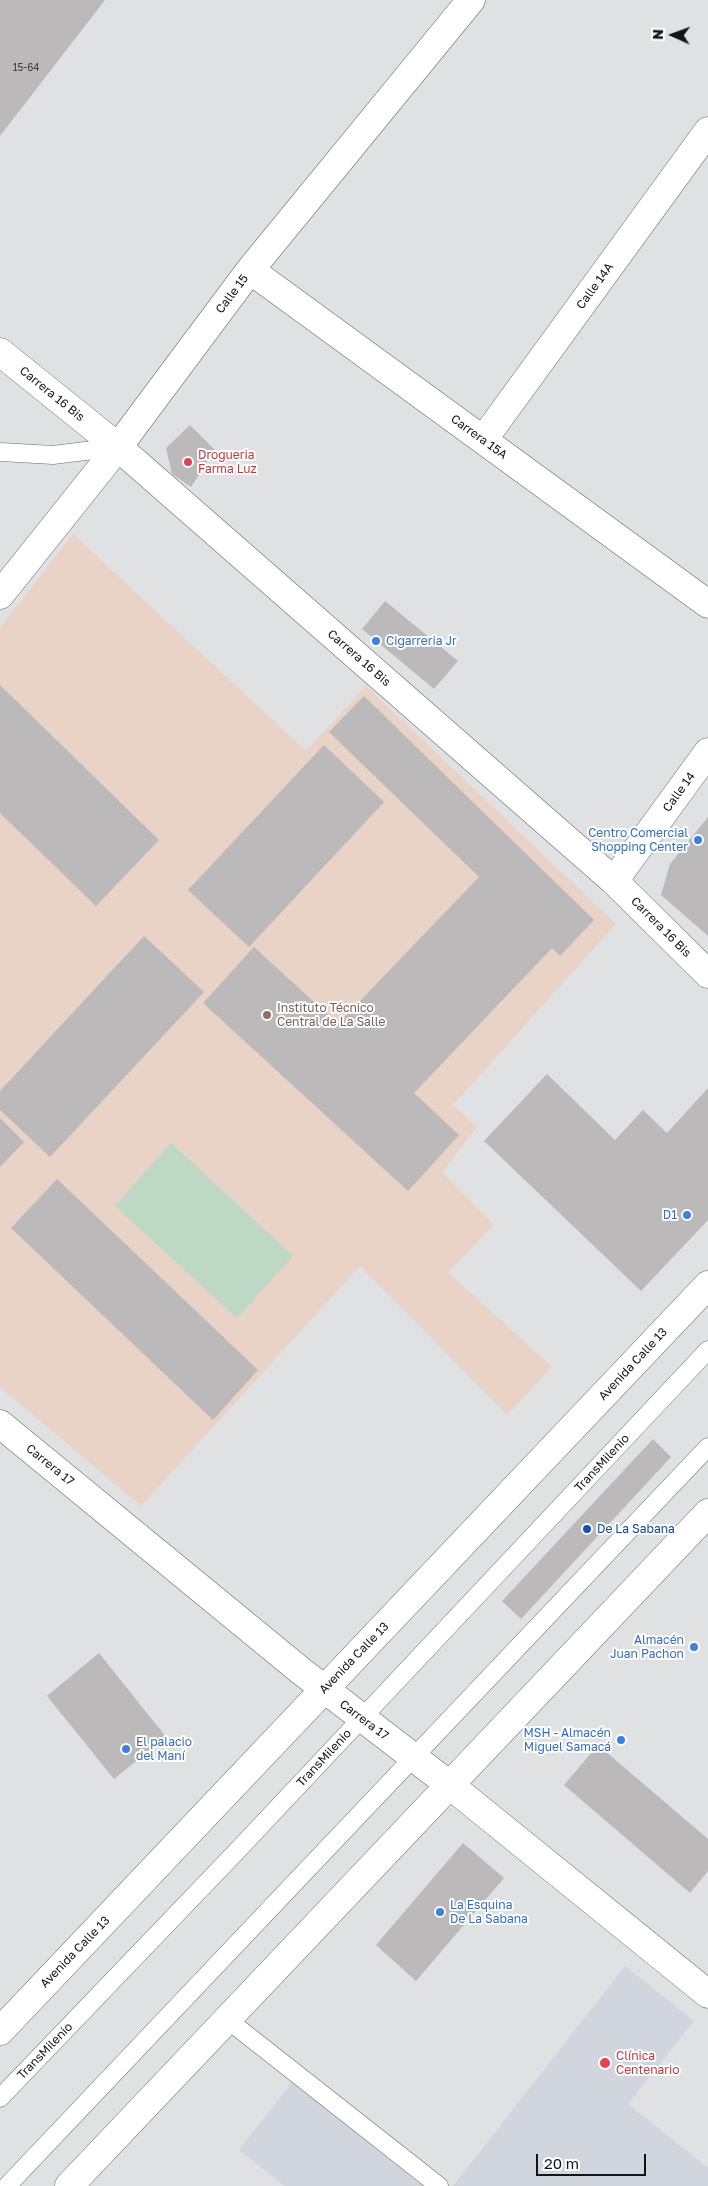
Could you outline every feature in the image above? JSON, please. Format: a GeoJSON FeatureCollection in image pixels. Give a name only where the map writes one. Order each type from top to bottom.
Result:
{"type":"FeatureCollection","features":[{"type":"Feature","properties":{"kind":"street","name":"Calle 15"},"geometry":{"type":"LineString","coordinates":[[0,595],[118,447],[250,270],[471,0]]}},
{"type":"Feature","properties":{"kind":"street","name":"Calle 14A"},"geometry":{"type":"LineString","coordinates":[[483,440],[708,131]]}},
{"type":"Feature","properties":{"kind":"street","name":"Carrera 15A"},"geometry":{"type":"LineString","coordinates":[[250,270],[708,604]]}},
{"type":"Feature","properties":{"kind":"street","name":"Carrera 16 Bis"},"geometry":{"type":"LineString","coordinates":[[0,352],[118,447],[614,881],[708,974]]}},
{"type":"Feature","properties":{"kind":"street","name":"Calle 14"},"geometry":{"type":"LineString","coordinates":[[614,881],[708,752]]}},
{"type":"Feature","properties":{"kind":"street","name":"Avenida Calle 13"},"geometry":{"type":"LineString","coordinates":[[0,2031],[708,1285]]}},
{"type":"Feature","properties":{"kind":"street","name":"Carrera 17"},"geometry":{"type":"LineString","coordinates":[[0,1424],[324,1690],[451,1786],[708,1994]]}},
{"type":"Feature","properties":{"kind":"street"},"geometry":{"type":"LineString","coordinates":[[69,2186],[451,1786],[708,1513]]}},
{"type":"Feature","properties":{"kind":"lane"},"geometry":{"type":"LineString","coordinates":[[0,452],[53,455],[118,447]]}},
{"type":"Feature","properties":{"kind":"lane","name":"TransMilenio"},"geometry":{"type":"LineString","coordinates":[[0,2098],[708,1350]]}},
{"type":"Feature","properties":{"kind":"lane"},"geometry":{"type":"LineString","coordinates":[[7,2186],[708,1447]]}},
{"type":"Feature","properties":{"kind":"lane"},"geometry":{"type":"LineString","coordinates":[[228,2020],[439,2186]]}},
{"type":"Feature","properties":{"kind":"shaded area","name":"Instituto Técnico Central de La Salle"},"geometry":{"type":"Polygon","coordinates":[[[73,534],[306,751],[366,686],[616,924],[453,1105],[477,1127],[442,1172],[494,1225],[448,1272],[552,1367],[507,1415],[360,1266],[141,1506],[0,1387],[0,628],[73,534]]]}},
{"type":"Feature","properties":{"kind":"shaded area","name":"Clínica Centenario"},"geometry":{"type":"Polygon","coordinates":[[[625,1966],[694,2021],[628,2104],[708,2168],[708,2186],[453,2186],[625,1966]]]}},
{"type":"Feature","properties":{"kind":"shaded area"},"geometry":{"type":"Polygon","coordinates":[[[303,2068],[451,2186],[284,2186],[239,2150],[303,2068]]]}},
{"type":"Feature","properties":{"kind":"green space"},"geometry":{"type":"Polygon","coordinates":[[[171,1143],[293,1256],[237,1318],[115,1206],[171,1143]]]}},
{"type":"Feature","properties":{"kind":"building"},"geometry":{"type":"Polygon","coordinates":[[[0,0],[105,0],[0,136],[0,0]]]}},
{"type":"Feature","properties":{"kind":"building","name":"Drogueria Farma Luz"},"geometry":{"type":"Polygon","coordinates":[[[190,425],[215,450],[191,487],[172,474],[166,448],[190,425]]]}},
{"type":"Feature","properties":{"kind":"building"},"geometry":{"type":"Polygon","coordinates":[[[385,601],[458,661],[434,689],[362,629],[385,601]]]}},
{"type":"Feature","properties":{"kind":"building"},"geometry":{"type":"Polygon","coordinates":[[[0,685],[159,840],[96,906],[0,813],[0,685]]]}},
{"type":"Feature","properties":{"kind":"building"},"geometry":{"type":"Polygon","coordinates":[[[364,696],[594,920],[560,956],[552,948],[414,1093],[459,1135],[408,1191],[203,1003],[254,947],[338,1024],[479,877],[329,732],[364,696]]]}},
{"type":"Feature","properties":{"kind":"building"},"geometry":{"type":"Polygon","coordinates":[[[324,745],[384,802],[249,947],[188,890],[324,745]]]}},
{"type":"Feature","properties":{"kind":"building"},"geometry":{"type":"Polygon","coordinates":[[[708,817],[708,936],[661,895],[670,864],[708,817]]]}},
{"type":"Feature","properties":{"kind":"building"},"geometry":{"type":"Polygon","coordinates":[[[144,936],[204,992],[50,1157],[0,1110],[0,1091],[144,936]]]}},
{"type":"Feature","properties":{"kind":"building"},"geometry":{"type":"Polygon","coordinates":[[[547,1074],[615,1140],[643,1110],[667,1133],[708,1088],[708,1220],[641,1291],[484,1141],[547,1074]]]}},
{"type":"Feature","properties":{"kind":"building"},"geometry":{"type":"Polygon","coordinates":[[[0,1118],[24,1142],[0,1167],[0,1118]]]}},
{"type":"Feature","properties":{"kind":"building"},"geometry":{"type":"Polygon","coordinates":[[[57,1179],[258,1370],[213,1420],[11,1228],[57,1179]]]}},
{"type":"Feature","properties":{"kind":"building","name":"De La Sabana"},"geometry":{"type":"Polygon","coordinates":[[[653,1439],[671,1457],[521,1619],[502,1601],[653,1439]]]}},
{"type":"Feature","properties":{"kind":"building"},"geometry":{"type":"Polygon","coordinates":[[[99,1653],[166,1737],[114,1779],[47,1696],[99,1653]]]}},
{"type":"Feature","properties":{"kind":"building"},"geometry":{"type":"Polygon","coordinates":[[[598,1745],[708,1839],[708,1871],[690,1893],[564,1785],[598,1745]]]}},
{"type":"Feature","properties":{"kind":"building","name":"La Esquina De La Sabana"},"geometry":{"type":"Polygon","coordinates":[[[463,1843],[504,1878],[416,1981],[376,1945],[463,1843]]]}},
{"type":"Feature","properties":{"kind":"place","name":"Drogueria Farma Luz"},"geometry":{"type":"Point","coordinates":[188,462]}},
{"type":"Feature","properties":{"kind":"place","name":"Cigarreria Jr"},"geometry":{"type":"Point","coordinates":[376,641]}},
{"type":"Feature","properties":{"kind":"place","name":"Centro Comercial Shopping Center"},"geometry":{"type":"Point","coordinates":[698,840]}},
{"type":"Feature","properties":{"kind":"place","name":"Instituto Técnico Central de La Salle"},"geometry":{"type":"Point","coordinates":[267,1015]}},
{"type":"Feature","properties":{"kind":"place","name":"D1"},"geometry":{"type":"Point","coordinates":[687,1215]}},
{"type":"Feature","properties":{"kind":"place","name":"De La Sabana"},"geometry":{"type":"Point","coordinates":[587,1529]}},
{"type":"Feature","properties":{"kind":"place","name":"Almacén Juan Pachon"},"geometry":{"type":"Point","coordinates":[694,1647]}},
{"type":"Feature","properties":{"kind":"place","name":"MSH - Almacén Miguel Samacá"},"geometry":{"type":"Point","coordinates":[621,1740]}},
{"type":"Feature","properties":{"kind":"place","name":"El palacio del Maní"},"geometry":{"type":"Point","coordinates":[126,1749]}},
{"type":"Feature","properties":{"kind":"place","name":"La Esquina De La Sabana"},"geometry":{"type":"Point","coordinates":[440,1912]}},
{"type":"Feature","properties":{"kind":"place","name":"Clínica Centenario"},"geometry":{"type":"Point","coordinates":[605,2063]}}]}
